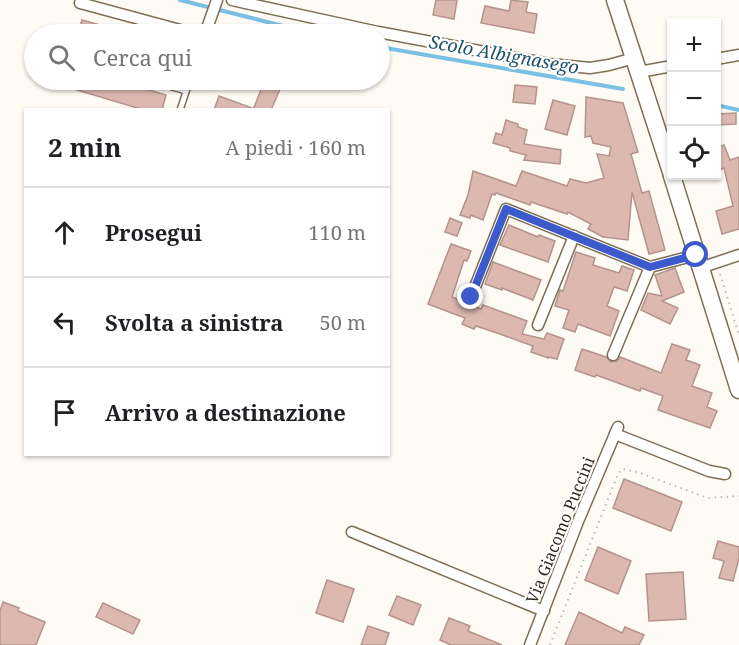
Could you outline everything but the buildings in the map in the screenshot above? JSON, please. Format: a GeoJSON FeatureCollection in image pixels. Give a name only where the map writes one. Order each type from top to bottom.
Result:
{"type":"FeatureCollection","features":[{"type":"Feature","properties":{"kind":"main road"},"geometry":{"type":"LineString","coordinates":[[615,0],[667,160]]}},
{"type":"Feature","properties":{"kind":"main road"},"geometry":{"type":"LineString","coordinates":[[674,180],[739,390]]}},
{"type":"Feature","properties":{"kind":"street"},"geometry":{"type":"LineString","coordinates":[[232,0],[342,24]]}},
{"type":"Feature","properties":{"kind":"street"},"geometry":{"type":"LineString","coordinates":[[80,3],[158,24]]}},
{"type":"Feature","properties":{"kind":"street"},"geometry":{"type":"LineString","coordinates":[[209,24],[215,6]]}},
{"type":"Feature","properties":{"kind":"street"},"geometry":{"type":"LineString","coordinates":[[390,34],[550,64],[590,68],[609,65],[667,66]]}},
{"type":"Feature","properties":{"kind":"street"},"geometry":{"type":"LineString","coordinates":[[721,58],[739,55]]}},
{"type":"Feature","properties":{"kind":"street"},"geometry":{"type":"LineString","coordinates":[[471,297],[506,209],[650,267],[739,255]]}},
{"type":"Feature","properties":{"kind":"street"},"geometry":{"type":"LineString","coordinates":[[538,325],[574,236]]}},
{"type":"Feature","properties":{"kind":"street"},"geometry":{"type":"LineString","coordinates":[[613,355],[650,267]]}},
{"type":"Feature","properties":{"kind":"street","name":"Via Giacomo Puccini"},"geometry":{"type":"LineString","coordinates":[[530,645],[616,431],[709,471],[725,474]]}},
{"type":"Feature","properties":{"kind":"street"},"geometry":{"type":"LineString","coordinates":[[352,532],[544,611]]}},
{"type":"Feature","properties":{"kind":"lane"},"geometry":{"type":"LineString","coordinates":[[181,108],[186,91],[183,90]]}},
{"type":"Feature","properties":{"kind":"path"},"geometry":{"type":"LineString","coordinates":[[720,274],[739,335]]}},
{"type":"Feature","properties":{"kind":"path"},"geometry":{"type":"LineString","coordinates":[[550,645],[618,474],[622,469],[634,471],[708,498],[739,496]]}},
{"type":"Feature","properties":{"kind":"waterway","name":"Scolo Albignasego"},"geometry":{"type":"LineString","coordinates":[[180,0],[275,24]]}},
{"type":"Feature","properties":{"kind":"waterway","name":"Scolo Albignasego"},"geometry":{"type":"LineString","coordinates":[[390,49],[623,89]]}},
{"type":"Feature","properties":{"kind":"waterway","name":"Scolo Albignasego"},"geometry":{"type":"LineString","coordinates":[[721,106],[739,110]]}},
{"type":"Feature","properties":{"kind":"route"},"geometry":{"type":"LineString","coordinates":[[471,297],[506,209],[650,267],[696,255]]}}]}
